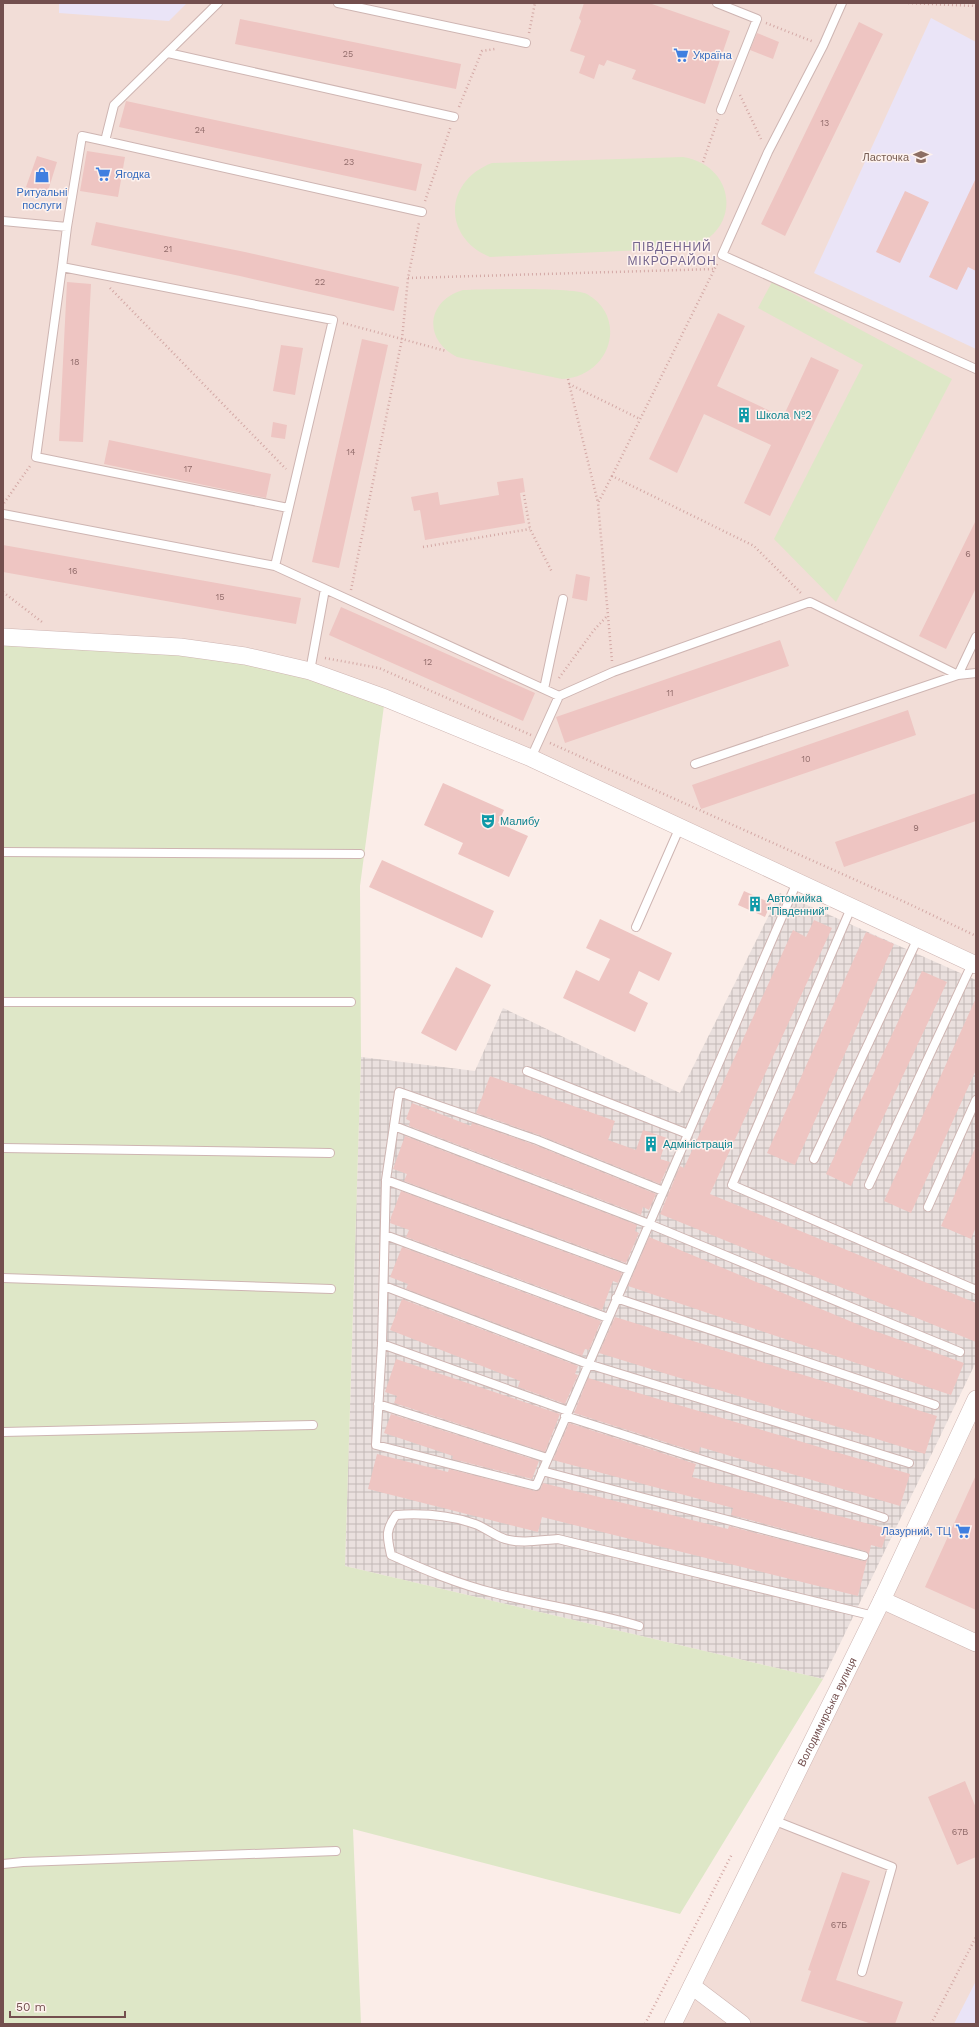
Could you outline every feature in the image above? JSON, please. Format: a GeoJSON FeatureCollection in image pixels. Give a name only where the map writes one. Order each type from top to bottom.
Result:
{"type":"FeatureCollection","features":[{"type":"Feature","properties":{"kind":"street"},"geometry":{"type":"LineString","coordinates":[[3,637],[180,647],[245,656],[310,671],[385,698],[531,758],[974,964]]}},
{"type":"Feature","properties":{"kind":"street","name":"Володимирська вулиця"},"geometry":{"type":"LineString","coordinates":[[673,2024],[882,1600],[975,1405]]}},
{"type":"Feature","properties":{"kind":"street"},"geometry":{"type":"LineString","coordinates":[[882,1600],[976,1643]]}},
{"type":"Feature","properties":{"kind":"street"},"geometry":{"type":"LineString","coordinates":[[692,1986],[742,2024]]}},
{"type":"Feature","properties":{"kind":"lane"},"geometry":{"type":"LineString","coordinates":[[105,141],[114,105],[218,3]]}},
{"type":"Feature","properties":{"kind":"lane"},"geometry":{"type":"LineString","coordinates":[[338,3],[526,43]]}},
{"type":"Feature","properties":{"kind":"lane"},"geometry":{"type":"LineString","coordinates":[[717,3],[757,19],[721,110]]}},
{"type":"Feature","properties":{"kind":"lane"},"geometry":{"type":"LineString","coordinates":[[842,3],[823,46],[768,152],[722,255],[976,368]]}},
{"type":"Feature","properties":{"kind":"lane"},"geometry":{"type":"LineString","coordinates":[[168,53],[454,117]]}},
{"type":"Feature","properties":{"kind":"lane"},"geometry":{"type":"LineString","coordinates":[[288,508],[36,457],[67,227],[82,136],[422,212]]}},
{"type":"Feature","properties":{"kind":"lane"},"geometry":{"type":"LineString","coordinates":[[3,221],[67,227]]}},
{"type":"Feature","properties":{"kind":"lane"},"geometry":{"type":"LineString","coordinates":[[62,267],[333,320],[274,566]]}},
{"type":"Feature","properties":{"kind":"lane"},"geometry":{"type":"LineString","coordinates":[[3,514],[274,566],[559,696]]}},
{"type":"Feature","properties":{"kind":"lane"},"geometry":{"type":"LineString","coordinates":[[310,671],[325,589]]}},
{"type":"Feature","properties":{"kind":"lane"},"geometry":{"type":"LineString","coordinates":[[546,690],[564,599]]}},
{"type":"Feature","properties":{"kind":"lane"},"geometry":{"type":"LineString","coordinates":[[531,758],[559,696],[613,672],[810,602],[958,675]]}},
{"type":"Feature","properties":{"kind":"lane"},"geometry":{"type":"LineString","coordinates":[[958,675],[976,637]]}},
{"type":"Feature","properties":{"kind":"lane"},"geometry":{"type":"LineString","coordinates":[[695,764],[958,675],[976,673]]}},
{"type":"Feature","properties":{"kind":"lane"},"geometry":{"type":"LineString","coordinates":[[636,927],[679,828]]}},
{"type":"Feature","properties":{"kind":"lane"},"geometry":{"type":"LineString","coordinates":[[3,852],[360,854]]}},
{"type":"Feature","properties":{"kind":"lane"},"geometry":{"type":"LineString","coordinates":[[663,1191],[537,1140],[399,1092],[386,1180],[382,1344],[376,1445],[536,1486],[797,882]]}},
{"type":"Feature","properties":{"kind":"lane"},"geometry":{"type":"LineString","coordinates":[[852,908],[732,1185],[976,1290]]}},
{"type":"Feature","properties":{"kind":"lane"},"geometry":{"type":"LineString","coordinates":[[814,1159],[918,938]]}},
{"type":"Feature","properties":{"kind":"lane"},"geometry":{"type":"LineString","coordinates":[[869,1185],[974,964]]}},
{"type":"Feature","properties":{"kind":"lane"},"geometry":{"type":"LineString","coordinates":[[3,1002],[351,1002]]}},
{"type":"Feature","properties":{"kind":"lane"},"geometry":{"type":"LineString","coordinates":[[527,1071],[688,1134]]}},
{"type":"Feature","properties":{"kind":"lane"},"geometry":{"type":"LineString","coordinates":[[928,1207],[976,1100]]}},
{"type":"Feature","properties":{"kind":"lane"},"geometry":{"type":"LineString","coordinates":[[394,1126],[649,1224],[960,1352]]}},
{"type":"Feature","properties":{"kind":"lane"},"geometry":{"type":"LineString","coordinates":[[3,1148],[330,1153]]}},
{"type":"Feature","properties":{"kind":"lane"},"geometry":{"type":"LineString","coordinates":[[386,1180],[629,1270]]}},
{"type":"Feature","properties":{"kind":"lane"},"geometry":{"type":"LineString","coordinates":[[385,1235],[608,1318]]}},
{"type":"Feature","properties":{"kind":"lane"},"geometry":{"type":"LineString","coordinates":[[3,1278],[331,1289]]}},
{"type":"Feature","properties":{"kind":"lane"},"geometry":{"type":"LineString","coordinates":[[384,1286],[588,1364],[909,1463]]}},
{"type":"Feature","properties":{"kind":"lane"},"geometry":{"type":"LineString","coordinates":[[616,1298],[935,1405]]}},
{"type":"Feature","properties":{"kind":"lane"},"geometry":{"type":"LineString","coordinates":[[382,1344],[567,1414],[884,1518]]}},
{"type":"Feature","properties":{"kind":"lane"},"geometry":{"type":"LineString","coordinates":[[378,1404],[547,1458]]}},
{"type":"Feature","properties":{"kind":"lane"},"geometry":{"type":"LineString","coordinates":[[3,1432],[313,1425]]}},
{"type":"Feature","properties":{"kind":"lane"},"geometry":{"type":"LineString","coordinates":[[542,1471],[864,1556]]}},
{"type":"Feature","properties":{"kind":"lane"},"geometry":{"type":"LineString","coordinates":[[639,1626],[608,1617],[494,1593],[439,1576],[391,1555],[388,1542],[388,1527],[396,1515],[418,1513],[444,1515],[476,1524],[505,1539],[523,1541],[558,1539],[874,1616]]}},
{"type":"Feature","properties":{"kind":"lane"},"geometry":{"type":"LineString","coordinates":[[773,1820],[892,1867],[862,1972]]}},
{"type":"Feature","properties":{"kind":"lane"},"geometry":{"type":"LineString","coordinates":[[3,1864],[23,1862],[336,1852]]}},
{"type":"Feature","properties":{"kind":"path"},"geometry":{"type":"LineString","coordinates":[[526,43],[535,3]]}},
{"type":"Feature","properties":{"kind":"path"},"geometry":{"type":"LineString","coordinates":[[908,3],[976,6]]}},
{"type":"Feature","properties":{"kind":"path"},"geometry":{"type":"LineString","coordinates":[[757,19],[823,46]]}},
{"type":"Feature","properties":{"kind":"path"},"geometry":{"type":"LineString","coordinates":[[349,600],[402,339],[408,278],[422,212],[454,117],[482,51],[497,49]]}},
{"type":"Feature","properties":{"kind":"path"},"geometry":{"type":"LineString","coordinates":[[732,80],[768,152]]}},
{"type":"Feature","properties":{"kind":"path"},"geometry":{"type":"LineString","coordinates":[[703,162],[721,110]]}},
{"type":"Feature","properties":{"kind":"path"},"geometry":{"type":"LineString","coordinates":[[598,503],[722,255]]}},
{"type":"Feature","properties":{"kind":"path"},"geometry":{"type":"LineString","coordinates":[[408,278],[715,269]]}},
{"type":"Feature","properties":{"kind":"path"},"geometry":{"type":"LineString","coordinates":[[95,274],[286,469],[287,477]]}},
{"type":"Feature","properties":{"kind":"path"},"geometry":{"type":"LineString","coordinates":[[333,320],[446,351]]}},
{"type":"Feature","properties":{"kind":"path"},"geometry":{"type":"LineString","coordinates":[[568,379],[598,503],[613,672]]}},
{"type":"Feature","properties":{"kind":"path"},"geometry":{"type":"LineString","coordinates":[[569,384],[640,419]]}},
{"type":"Feature","properties":{"kind":"path"},"geometry":{"type":"LineString","coordinates":[[3,505],[36,457]]}},
{"type":"Feature","properties":{"kind":"path"},"geometry":{"type":"LineString","coordinates":[[612,476],[754,546],[810,602]]}},
{"type":"Feature","properties":{"kind":"path"},"geometry":{"type":"LineString","coordinates":[[524,495],[530,529],[552,572]]}},
{"type":"Feature","properties":{"kind":"path"},"geometry":{"type":"LineString","coordinates":[[423,547],[530,529]]}},
{"type":"Feature","properties":{"kind":"path"},"geometry":{"type":"LineString","coordinates":[[546,690],[608,615]]}},
{"type":"Feature","properties":{"kind":"path"},"geometry":{"type":"LineString","coordinates":[[645,2024],[732,1854]]}},
{"type":"Feature","properties":{"kind":"path"},"geometry":{"type":"LineString","coordinates":[[931,2024],[976,1937]]}},
{"type":"Feature","properties":{"kind":"shaded area","name":"ПІВДЕННИЙ МІКРОРАЙОН"},"geometry":{"type":"Polygon","coordinates":[[[3,3],[976,3],[976,965],[385,698],[3,636],[3,3]]]}},
{"type":"Feature","properties":{"kind":"shaded area"},"geometry":{"type":"Polygon","coordinates":[[[59,3],[187,3],[169,21],[59,13],[59,3]]]}},
{"type":"Feature","properties":{"kind":"shaded area","name":"Ласточка"},"geometry":{"type":"Polygon","coordinates":[[[931,18],[976,42],[976,349],[814,273],[931,18]]]}},
{"type":"Feature","properties":{"kind":"shaded area"},"geometry":{"type":"Polygon","coordinates":[[[780,893],[976,980],[976,1362],[823,1679],[345,1566],[361,1057],[475,1071],[503,1008],[680,1093],[780,893]]]}},
{"type":"Feature","properties":{"kind":"shaded area"},"geometry":{"type":"Polygon","coordinates":[[[976,1397],[976,2024],[673,2024],[976,1397]]]}},
{"type":"Feature","properties":{"kind":"shaded area"},"geometry":{"type":"Polygon","coordinates":[[[976,1981],[976,2024],[954,2024],[976,1981]]]}},
{"type":"Feature","properties":{"kind":"green space"},"geometry":{"type":"Polygon","coordinates":[[[683,157],[701,163],[715,173],[723,186],[726,200],[725,215],[718,229],[706,240],[688,248],[490,257],[474,248],[463,236],[457,223],[455,209],[458,195],[465,182],[476,171],[492,163],[683,157]]]}},
{"type":"Feature","properties":{"kind":"green space"},"geometry":{"type":"Polygon","coordinates":[[[772,282],[952,379],[836,602],[774,539],[863,365],[758,308],[772,282]]]}},
{"type":"Feature","properties":{"kind":"green space"},"geometry":{"type":"Polygon","coordinates":[[[547,289],[565,290],[587,294],[600,304],[608,317],[610,331],[608,345],[602,358],[592,368],[579,376],[562,379],[457,357],[446,350],[438,341],[434,331],[433,321],[436,312],[442,303],[451,295],[463,290],[547,289]]]}},
{"type":"Feature","properties":{"kind":"green space"},"geometry":{"type":"Polygon","coordinates":[[[3,637],[180,647],[385,698],[360,886],[361,1057],[345,1566],[823,1679],[680,1914],[353,1829],[361,2024],[3,2024],[3,637]]]}},
{"type":"Feature","properties":{"kind":"building"},"geometry":{"type":"Polygon","coordinates":[[[584,3],[649,3],[730,31],[705,104],[632,79],[636,70],[607,60],[604,66],[599,64],[594,79],[579,73],[585,56],[570,51],[581,21],[579,18],[584,3]]]}},
{"type":"Feature","properties":{"kind":"building"},"geometry":{"type":"Polygon","coordinates":[[[240,19],[461,64],[456,89],[235,44],[240,19]]]}},
{"type":"Feature","properties":{"kind":"building"},"geometry":{"type":"Polygon","coordinates":[[[859,22],[883,34],[785,236],[761,224],[859,22]]]}},
{"type":"Feature","properties":{"kind":"building"},"geometry":{"type":"Polygon","coordinates":[[[757,33],[779,42],[773,59],[750,50],[757,33]]]}},
{"type":"Feature","properties":{"kind":"building"},"geometry":{"type":"Polygon","coordinates":[[[126,101],[422,164],[416,191],[119,127],[126,101]]]}},
{"type":"Feature","properties":{"kind":"building","name":"Ягодка"},"geometry":{"type":"Polygon","coordinates":[[[87,151],[125,157],[118,197],[80,191],[87,151]]]}},
{"type":"Feature","properties":{"kind":"building","name":"Ритуальні послуги"},"geometry":{"type":"Polygon","coordinates":[[[37,156],[57,162],[47,194],[26,187],[37,156]]]}},
{"type":"Feature","properties":{"kind":"building"},"geometry":{"type":"Polygon","coordinates":[[[976,178],[976,271],[968,267],[957,290],[929,277],[976,178]]]}},
{"type":"Feature","properties":{"kind":"building"},"geometry":{"type":"Polygon","coordinates":[[[905,191],[929,202],[900,263],[876,252],[905,191]]]}},
{"type":"Feature","properties":{"kind":"building"},"geometry":{"type":"Polygon","coordinates":[[[96,222],[245,252],[399,287],[394,311],[240,276],[91,245],[96,222]]]}},
{"type":"Feature","properties":{"kind":"building"},"geometry":{"type":"Polygon","coordinates":[[[67,282],[91,284],[83,442],[59,441],[67,282]]]}},
{"type":"Feature","properties":{"kind":"building","name":"Школа №2"},"geometry":{"type":"Polygon","coordinates":[[[718,313],[745,326],[717,386],[783,417],[811,357],[839,370],[770,516],[744,503],[771,445],[704,414],[677,473],[649,459],[718,313]]]}},
{"type":"Feature","properties":{"kind":"building"},"geometry":{"type":"Polygon","coordinates":[[[362,339],[388,345],[339,568],[312,562],[362,339]]]}},
{"type":"Feature","properties":{"kind":"building"},"geometry":{"type":"Polygon","coordinates":[[[281,345],[303,348],[295,395],[273,391],[281,345]]]}},
{"type":"Feature","properties":{"kind":"building"},"geometry":{"type":"Polygon","coordinates":[[[273,422],[287,425],[285,439],[271,437],[273,422]]]}},
{"type":"Feature","properties":{"kind":"building"},"geometry":{"type":"Polygon","coordinates":[[[109,440],[271,474],[266,498],[104,464],[109,440]]]}},
{"type":"Feature","properties":{"kind":"building"},"geometry":{"type":"Polygon","coordinates":[[[523,478],[525,492],[520,493],[525,523],[425,540],[420,510],[414,511],[411,497],[438,492],[440,505],[499,495],[497,482],[523,478]]]}},
{"type":"Feature","properties":{"kind":"building"},"geometry":{"type":"Polygon","coordinates":[[[976,520],[976,588],[946,649],[919,636],[976,520]]]}},
{"type":"Feature","properties":{"kind":"building"},"geometry":{"type":"Polygon","coordinates":[[[3,545],[301,598],[296,624],[3,572],[3,545]]]}},
{"type":"Feature","properties":{"kind":"building"},"geometry":{"type":"Polygon","coordinates":[[[576,574],[590,577],[587,601],[572,598],[576,574]]]}},
{"type":"Feature","properties":{"kind":"building"},"geometry":{"type":"Polygon","coordinates":[[[341,607],[535,693],[523,721],[329,635],[341,607]]]}},
{"type":"Feature","properties":{"kind":"building"},"geometry":{"type":"Polygon","coordinates":[[[780,640],[789,666],[565,743],[556,717],[780,640]]]}},
{"type":"Feature","properties":{"kind":"building"},"geometry":{"type":"Polygon","coordinates":[[[908,710],[916,735],[701,809],[692,785],[908,710]]]}},
{"type":"Feature","properties":{"kind":"building"},"geometry":{"type":"Polygon","coordinates":[[[443,783],[504,810],[498,823],[528,836],[509,877],[458,854],[463,843],[424,825],[443,783]]]}},
{"type":"Feature","properties":{"kind":"building"},"geometry":{"type":"Polygon","coordinates":[[[976,793],[976,821],[844,867],[835,842],[976,793]]]}},
{"type":"Feature","properties":{"kind":"building"},"geometry":{"type":"Polygon","coordinates":[[[382,860],[494,911],[482,938],[369,887],[382,860]]]}},
{"type":"Feature","properties":{"kind":"building","name":"Автомийка \"Південний\""},"geometry":{"type":"Polygon","coordinates":[[[744,891],[771,903],[765,917],[738,905],[744,891]]]}},
{"type":"Feature","properties":{"kind":"building"},"geometry":{"type":"Polygon","coordinates":[[[600,919],[672,953],[659,981],[639,971],[629,993],[648,1003],[635,1032],[563,998],[576,970],[599,981],[610,959],[586,948],[600,919]]]}},
{"type":"Feature","properties":{"kind":"building"},"geometry":{"type":"Polygon","coordinates":[[[814,920],[832,928],[710,1194],[976,1303],[976,1342],[660,1214],[680,1166],[684,1168],[793,930],[806,937],[814,920]]]}},
{"type":"Feature","properties":{"kind":"building"},"geometry":{"type":"Polygon","coordinates":[[[866,932],[894,944],[795,1165],[767,1153],[866,932]]]}},
{"type":"Feature","properties":{"kind":"building"},"geometry":{"type":"Polygon","coordinates":[[[456,967],[491,985],[456,1051],[421,1033],[456,967]]]}},
{"type":"Feature","properties":{"kind":"building"},"geometry":{"type":"Polygon","coordinates":[[[922,971],[947,982],[851,1186],[826,1174],[922,971]]]}},
{"type":"Feature","properties":{"kind":"building"},"geometry":{"type":"Polygon","coordinates":[[[976,998],[976,1070],[911,1213],[884,1201],[976,998]]]}},
{"type":"Feature","properties":{"kind":"building"},"geometry":{"type":"Polygon","coordinates":[[[490,1076],[615,1121],[608,1140],[636,1150],[643,1130],[667,1138],[660,1159],[670,1162],[660,1184],[539,1135],[476,1113],[490,1076]]]}},
{"type":"Feature","properties":{"kind":"building"},"geometry":{"type":"Polygon","coordinates":[[[412,1103],[471,1126],[472,1123],[535,1145],[656,1194],[649,1210],[643,1207],[641,1215],[409,1126],[410,1121],[406,1119],[412,1103]]]}},
{"type":"Feature","properties":{"kind":"building"},"geometry":{"type":"Polygon","coordinates":[[[405,1136],[637,1225],[635,1231],[639,1233],[626,1263],[404,1181],[407,1174],[393,1169],[405,1136]]]}},
{"type":"Feature","properties":{"kind":"building"},"geometry":{"type":"Polygon","coordinates":[[[976,1146],[976,1227],[971,1239],[941,1226],[976,1146]]]}},
{"type":"Feature","properties":{"kind":"building"},"geometry":{"type":"Polygon","coordinates":[[[401,1191],[622,1273],[618,1283],[613,1281],[602,1310],[406,1237],[409,1230],[390,1223],[401,1191]]]}},
{"type":"Feature","properties":{"kind":"building"},"geometry":{"type":"Polygon","coordinates":[[[649,1237],[864,1327],[964,1363],[951,1395],[628,1286],[649,1237]]]}},
{"type":"Feature","properties":{"kind":"building"},"geometry":{"type":"Polygon","coordinates":[[[402,1247],[601,1321],[589,1350],[585,1349],[582,1356],[406,1289],[408,1284],[390,1277],[402,1247]]]}},
{"type":"Feature","properties":{"kind":"building"},"geometry":{"type":"Polygon","coordinates":[[[402,1299],[578,1366],[575,1374],[578,1375],[565,1404],[518,1387],[520,1381],[390,1330],[402,1299]]]}},
{"type":"Feature","properties":{"kind":"building"},"geometry":{"type":"Polygon","coordinates":[[[615,1317],[937,1416],[925,1454],[599,1353],[615,1317]]]}},
{"type":"Feature","properties":{"kind":"building"},"geometry":{"type":"Polygon","coordinates":[[[396,1359],[560,1414],[545,1452],[394,1403],[397,1396],[385,1392],[396,1359]]]}},
{"type":"Feature","properties":{"kind":"building"},"geometry":{"type":"Polygon","coordinates":[[[588,1378],[910,1474],[900,1506],[700,1447],[699,1453],[574,1413],[588,1378]]]}},
{"type":"Feature","properties":{"kind":"building"},"geometry":{"type":"Polygon","coordinates":[[[391,1414],[539,1461],[532,1479],[452,1459],[453,1456],[384,1433],[391,1414]]]}},
{"type":"Feature","properties":{"kind":"building"},"geometry":{"type":"Polygon","coordinates":[[[569,1423],[696,1464],[692,1477],[888,1529],[882,1548],[871,1545],[869,1554],[865,1551],[731,1515],[733,1508],[553,1460],[569,1423]]]}},
{"type":"Feature","properties":{"kind":"building"},"geometry":{"type":"Polygon","coordinates":[[[377,1454],[448,1472],[449,1469],[535,1491],[540,1490],[543,1483],[728,1529],[729,1526],[863,1561],[867,1560],[858,1596],[542,1517],[538,1532],[368,1489],[377,1454]]]}},
{"type":"Feature","properties":{"kind":"building","name":"Лазурний, ТЦ"},"geometry":{"type":"Polygon","coordinates":[[[976,1475],[976,1610],[925,1587],[976,1475]]]}},
{"type":"Feature","properties":{"kind":"building"},"geometry":{"type":"Polygon","coordinates":[[[965,1781],[976,1808],[976,1857],[957,1865],[928,1797],[965,1781]]]}},
{"type":"Feature","properties":{"kind":"building"},"geometry":{"type":"Polygon","coordinates":[[[842,1872],[870,1881],[836,1980],[903,2002],[895,2024],[872,2024],[801,2001],[811,1971],[808,1970],[842,1872]]]}},
{"type":"Feature","properties":{"kind":"place","name":"Україна"},"geometry":{"type":"Point","coordinates":[681,55]}},
{"type":"Feature","properties":{"kind":"place","name":"Ласточка"},"geometry":{"type":"Point","coordinates":[921,157]}},
{"type":"Feature","properties":{"kind":"place","name":"Ягодка"},"geometry":{"type":"Point","coordinates":[103,174]}},
{"type":"Feature","properties":{"kind":"place","name":"Ритуальні послуги"},"geometry":{"type":"Point","coordinates":[42,175]}},
{"type":"Feature","properties":{"kind":"place","name":"Школа №2"},"geometry":{"type":"Point","coordinates":[744,415]}},
{"type":"Feature","properties":{"kind":"place","name":"Малибу"},"geometry":{"type":"Point","coordinates":[488,821]}},
{"type":"Feature","properties":{"kind":"place","name":"Автомийка \"Південний\""},"geometry":{"type":"Point","coordinates":[755,904]}},
{"type":"Feature","properties":{"kind":"place","name":"Адміністрація"},"geometry":{"type":"Point","coordinates":[651,1144]}},
{"type":"Feature","properties":{"kind":"place","name":"Лазурний, ТЦ"},"geometry":{"type":"Point","coordinates":[963,1531]}},
{"type":"Feature","properties":{"kind":"district","name":"ПІВДЕННИЙ МІКРОРАЙОН"},"geometry":{"type":"Point","coordinates":[672,254]}}]}
